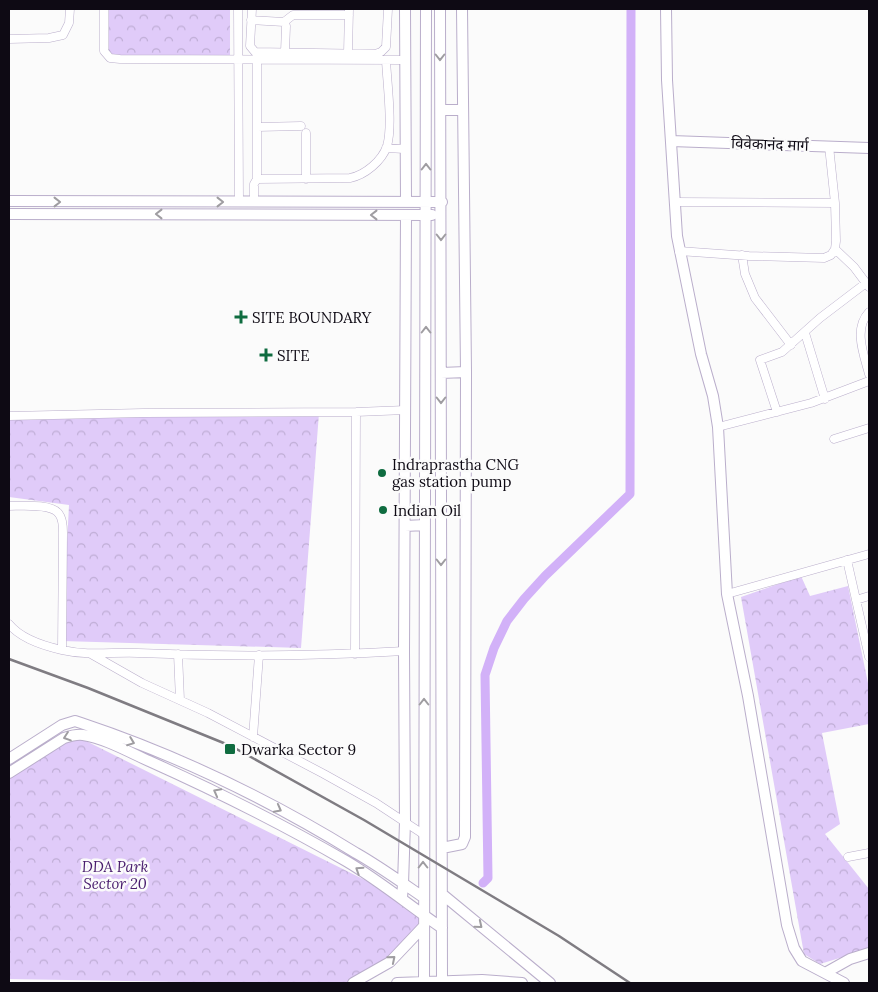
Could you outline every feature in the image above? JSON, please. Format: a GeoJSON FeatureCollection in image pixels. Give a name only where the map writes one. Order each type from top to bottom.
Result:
{"type":"FeatureCollection","features":[{"type":"Feature","properties":{"kind":"street"},"geometry":{"type":"LineString","coordinates":[[9,39],[49,38],[63,35],[69,23],[70,9]]}},
{"type":"Feature","properties":{"kind":"street"},"geometry":{"type":"LineString","coordinates":[[104,9],[103,43],[104,51],[110,58],[405,60]]}},
{"type":"Feature","properties":{"kind":"street"},"geometry":{"type":"LineString","coordinates":[[238,9],[238,202]]}},
{"type":"Feature","properties":{"kind":"street"},"geometry":{"type":"LineString","coordinates":[[252,9],[250,46],[252,50],[258,52],[375,54],[384,50],[387,42],[388,9]]}},
{"type":"Feature","properties":{"kind":"street"},"geometry":{"type":"LineString","coordinates":[[405,9],[406,202]]}},
{"type":"Feature","properties":{"kind":"street"},"geometry":{"type":"LineString","coordinates":[[424,983],[426,9]]}},
{"type":"Feature","properties":{"kind":"street"},"geometry":{"type":"LineString","coordinates":[[440,9],[442,202],[442,982]]}},
{"type":"Feature","properties":{"kind":"street"},"geometry":{"type":"LineString","coordinates":[[442,848],[462,844],[465,837],[466,372],[462,9]]}},
{"type":"Feature","properties":{"kind":"street"},"geometry":{"type":"LineString","coordinates":[[666,9],[667,80],[679,252],[701,354],[713,396],[718,427],[728,594],[748,696],[787,925],[794,948],[802,962],[844,983]]}},
{"type":"Feature","properties":{"kind":"street"},"geometry":{"type":"LineString","coordinates":[[284,22],[293,12],[349,12],[348,53]]}},
{"type":"Feature","properties":{"kind":"street"},"geometry":{"type":"LineString","coordinates":[[251,20],[284,22]]}},
{"type":"Feature","properties":{"kind":"street"},"geometry":{"type":"LineString","coordinates":[[284,22],[286,26],[285,52]]}},
{"type":"Feature","properties":{"kind":"street"},"geometry":{"type":"LineString","coordinates":[[254,202],[254,184],[257,179],[257,59]]}},
{"type":"Feature","properties":{"kind":"street"},"geometry":{"type":"LineString","coordinates":[[257,179],[358,176],[369,169],[380,158],[386,148],[389,137],[386,60]]}},
{"type":"Feature","properties":{"kind":"street"},"geometry":{"type":"LineString","coordinates":[[441,110],[463,110]]}},
{"type":"Feature","properties":{"kind":"street"},"geometry":{"type":"LineString","coordinates":[[257,125],[303,127],[306,179]]}},
{"type":"Feature","properties":{"kind":"street","name":"विवेकानंद मार्ग"},"geometry":{"type":"LineString","coordinates":[[671,141],[869,148]]}},
{"type":"Feature","properties":{"kind":"street"},"geometry":{"type":"LineString","coordinates":[[679,252],[824,258],[832,255],[835,249],[835,203],[829,146]]}},
{"type":"Feature","properties":{"kind":"street"},"geometry":{"type":"LineString","coordinates":[[386,148],[405,149]]}},
{"type":"Feature","properties":{"kind":"street"},"geometry":{"type":"LineString","coordinates":[[9,201],[442,202]]}},
{"type":"Feature","properties":{"kind":"street"},"geometry":{"type":"LineString","coordinates":[[675,202],[835,203]]}},
{"type":"Feature","properties":{"kind":"street"},"geometry":{"type":"LineString","coordinates":[[9,214],[441,215]]}},
{"type":"Feature","properties":{"kind":"street"},"geometry":{"type":"LineString","coordinates":[[402,898],[405,822],[406,215]]}},
{"type":"Feature","properties":{"kind":"street"},"geometry":{"type":"LineString","coordinates":[[777,412],[760,360],[782,352],[820,318],[868,285],[854,267],[835,249]]}},
{"type":"Feature","properties":{"kind":"street"},"geometry":{"type":"LineString","coordinates":[[742,255],[745,274],[755,298],[791,345]]}},
{"type":"Feature","properties":{"kind":"street"},"geometry":{"type":"LineString","coordinates":[[869,312],[862,323],[860,341],[868,363],[869,374]]}},
{"type":"Feature","properties":{"kind":"street"},"geometry":{"type":"LineString","coordinates":[[805,333],[825,399]]}},
{"type":"Feature","properties":{"kind":"street"},"geometry":{"type":"LineString","coordinates":[[441,373],[466,372]]}},
{"type":"Feature","properties":{"kind":"street"},"geometry":{"type":"LineString","coordinates":[[718,427],[825,399],[869,381]]}},
{"type":"Feature","properties":{"kind":"street"},"geometry":{"type":"LineString","coordinates":[[9,416],[143,412],[356,412],[406,410]]}},
{"type":"Feature","properties":{"kind":"street"},"geometry":{"type":"LineString","coordinates":[[354,654],[356,412]]}},
{"type":"Feature","properties":{"kind":"street"},"geometry":{"type":"LineString","coordinates":[[834,439],[869,428]]}},
{"type":"Feature","properties":{"kind":"street"},"geometry":{"type":"LineString","coordinates":[[9,506],[36,506],[53,509],[61,516],[64,533],[62,650]]}},
{"type":"Feature","properties":{"kind":"street"},"geometry":{"type":"LineString","coordinates":[[405,526],[425,525]]}},
{"type":"Feature","properties":{"kind":"street"},"geometry":{"type":"LineString","coordinates":[[728,594],[869,554]]}},
{"type":"Feature","properties":{"kind":"street"},"geometry":{"type":"LineString","coordinates":[[847,560],[869,657]]}},
{"type":"Feature","properties":{"kind":"street"},"geometry":{"type":"LineString","coordinates":[[856,600],[869,596]]}},
{"type":"Feature","properties":{"kind":"street"},"geometry":{"type":"LineString","coordinates":[[9,624],[23,637],[62,650],[91,654],[259,655],[354,654],[404,651]]}},
{"type":"Feature","properties":{"kind":"street"},"geometry":{"type":"LineString","coordinates":[[91,654],[142,683],[180,700],[324,774],[424,834]]}},
{"type":"Feature","properties":{"kind":"street"},"geometry":{"type":"LineString","coordinates":[[178,654],[180,700]]}},
{"type":"Feature","properties":{"kind":"street"},"geometry":{"type":"LineString","coordinates":[[253,737],[259,655]]}},
{"type":"Feature","properties":{"kind":"street"},"geometry":{"type":"LineString","coordinates":[[9,759],[62,724],[75,721],[81,723],[198,769],[252,795],[357,853],[423,897]]}},
{"type":"Feature","properties":{"kind":"street"},"geometry":{"type":"LineString","coordinates":[[9,773],[64,738],[74,735],[94,738],[207,787],[346,861],[402,898],[424,921],[442,928]]}},
{"type":"Feature","properties":{"kind":"street"},"geometry":{"type":"LineString","coordinates":[[848,857],[869,853]]}},
{"type":"Feature","properties":{"kind":"street"},"geometry":{"type":"LineString","coordinates":[[442,894],[550,983]]}},
{"type":"Feature","properties":{"kind":"street"},"geometry":{"type":"LineString","coordinates":[[352,983],[390,962],[424,921]]}},
{"type":"Feature","properties":{"kind":"street"},"geometry":{"type":"LineString","coordinates":[[825,973],[850,959],[869,953]]}},
{"type":"Feature","properties":{"kind":"street"},"geometry":{"type":"LineString","coordinates":[[397,983],[482,980],[522,983]]}},
{"type":"Feature","properties":{"kind":"green space"},"geometry":{"type":"Polygon","coordinates":[[[109,9],[230,9],[230,56],[109,58],[109,9]]]}},
{"type":"Feature","properties":{"kind":"green space"},"geometry":{"type":"Polygon","coordinates":[[[319,413],[301,648],[62,641],[69,505],[9,497],[9,416],[319,413]]]}},
{"type":"Feature","properties":{"kind":"green space"},"geometry":{"type":"Polygon","coordinates":[[[801,576],[810,596],[848,586],[869,688],[869,724],[822,733],[840,824],[825,834],[869,889],[869,949],[820,964],[804,954],[741,597],[801,576]]]}},
{"type":"Feature","properties":{"kind":"green space","name":"DDA Park Sector 20"},"geometry":{"type":"Polygon","coordinates":[[[74,735],[401,898],[424,915],[410,942],[352,983],[9,979],[9,774],[74,735]]]}},
{"type":"Feature","properties":{"kind":"waterway"},"geometry":{"type":"LineString","coordinates":[[483,883],[488,878],[485,675],[494,648],[507,621],[524,599],[545,576],[630,494],[631,9]]}},
{"type":"Feature","properties":{"kind":"railway"},"geometry":{"type":"LineString","coordinates":[[9,659],[88,688],[231,746],[364,820],[559,936],[630,983]]}},
{"type":"Feature","properties":{"kind":"place","name":"SITE BOUNDARY"},"geometry":{"type":"Point","coordinates":[241,317]}},
{"type":"Feature","properties":{"kind":"place","name":"SITE"},"geometry":{"type":"Point","coordinates":[266,355]}},
{"type":"Feature","properties":{"kind":"place","name":"Indraprastha CNG gas station pump"},"geometry":{"type":"Point","coordinates":[382,473]}},
{"type":"Feature","properties":{"kind":"place","name":"Indian Oil"},"geometry":{"type":"Point","coordinates":[383,510]}},
{"type":"Feature","properties":{"kind":"place","name":"Dwarka Sector 9"},"geometry":{"type":"Point","coordinates":[230,749]}}]}
